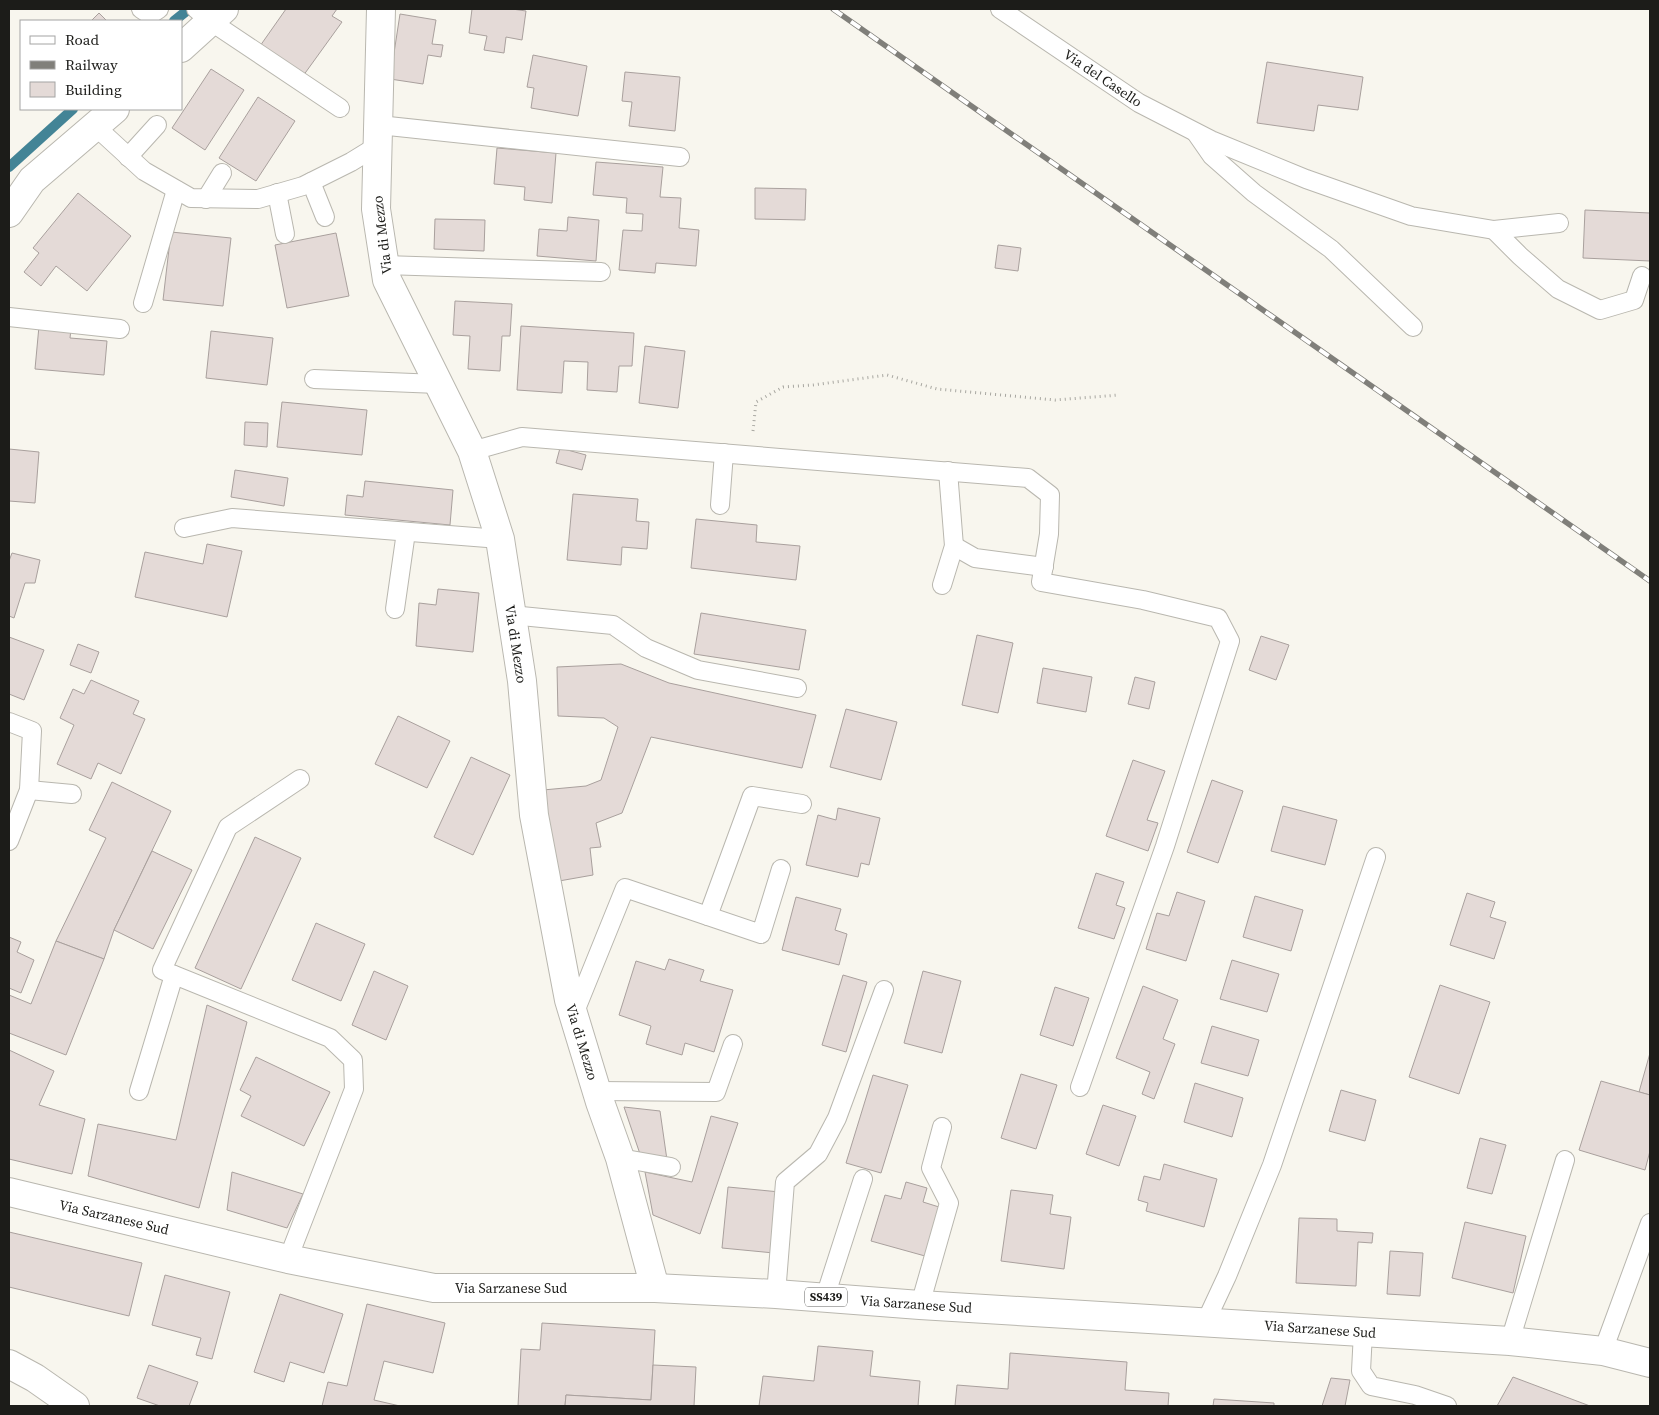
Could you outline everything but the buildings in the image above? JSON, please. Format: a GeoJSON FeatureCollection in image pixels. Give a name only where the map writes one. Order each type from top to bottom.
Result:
{"type":"FeatureCollection","features":[{"type":"Feature","properties":{"kind":"main road","name":"Via di Mezzo"},"geometry":{"type":"LineString","coordinates":[[381,9],[376,209],[386,280],[472,450],[500,539],[522,681],[534,816],[569,1000],[620,1158],[655,1288]]}},
{"type":"Feature","properties":{"kind":"main road"},"geometry":{"type":"LineString","coordinates":[[182,47],[208,14]]}},
{"type":"Feature","properties":{"kind":"main road"},"geometry":{"type":"LineString","coordinates":[[9,213],[32,180],[105,118]]}},
{"type":"Feature","properties":{"kind":"main road","name":"Via Sarzanese Sud"},"geometry":{"type":"LineString","coordinates":[[9,1192],[288,1259],[434,1288],[655,1288],[825,1297],[920,1305],[1510,1341],[1603,1351],[1650,1363]]}},
{"type":"Feature","properties":{"kind":"main road"},"geometry":{"type":"LineString","coordinates":[[9,1364],[35,1378],[75,1406]]}},
{"type":"Feature","properties":{"kind":"lane"},"geometry":{"type":"LineString","coordinates":[[141,9],[150,15],[159,9]]}},
{"type":"Feature","properties":{"kind":"lane","name":"Via del Casello"},"geometry":{"type":"LineString","coordinates":[[1000,9],[1139,104],[1203,136],[1306,179],[1411,216],[1494,230],[1559,223]]}},
{"type":"Feature","properties":{"kind":"lane"},"geometry":{"type":"LineString","coordinates":[[208,14],[340,108]]}},
{"type":"Feature","properties":{"kind":"lane"},"geometry":{"type":"LineString","coordinates":[[105,118],[128,157],[144,172],[192,198],[206,199],[258,199],[311,182],[352,162],[378,136],[680,158]]}},
{"type":"Feature","properties":{"kind":"lane"},"geometry":{"type":"LineString","coordinates":[[128,157],[157,124]]}},
{"type":"Feature","properties":{"kind":"lane"},"geometry":{"type":"LineString","coordinates":[[1203,136],[1212,156],[1254,192],[1331,250],[1413,327]]}},
{"type":"Feature","properties":{"kind":"lane"},"geometry":{"type":"LineString","coordinates":[[206,199],[222,173]]}},
{"type":"Feature","properties":{"kind":"lane"},"geometry":{"type":"LineString","coordinates":[[311,182],[325,217]]}},
{"type":"Feature","properties":{"kind":"lane"},"geometry":{"type":"LineString","coordinates":[[143,303],[176,190]]}},
{"type":"Feature","properties":{"kind":"lane"},"geometry":{"type":"LineString","coordinates":[[278,193],[285,234]]}},
{"type":"Feature","properties":{"kind":"lane"},"geometry":{"type":"LineString","coordinates":[[1494,230],[1520,256],[1558,288],[1600,310],[1634,300],[1642,276]]}},
{"type":"Feature","properties":{"kind":"lane"},"geometry":{"type":"LineString","coordinates":[[384,266],[601,272]]}},
{"type":"Feature","properties":{"kind":"lane"},"geometry":{"type":"LineString","coordinates":[[9,317],[120,329]]}},
{"type":"Feature","properties":{"kind":"lane"},"geometry":{"type":"LineString","coordinates":[[314,379],[438,384]]}},
{"type":"Feature","properties":{"kind":"lane"},"geometry":{"type":"LineString","coordinates":[[472,450],[522,437],[1028,478],[1050,495],[1050,534],[1041,582],[1143,600],[1218,618],[1230,641],[1165,846],[1080,1087]]}},
{"type":"Feature","properties":{"kind":"lane"},"geometry":{"type":"LineString","coordinates":[[720,505],[724,453]]}},
{"type":"Feature","properties":{"kind":"lane"},"geometry":{"type":"LineString","coordinates":[[942,585],[954,546],[948,471]]}},
{"type":"Feature","properties":{"kind":"lane"},"geometry":{"type":"LineString","coordinates":[[184,528],[232,518],[500,539]]}},
{"type":"Feature","properties":{"kind":"lane"},"geometry":{"type":"LineString","coordinates":[[396,610],[406,532]]}},
{"type":"Feature","properties":{"kind":"lane"},"geometry":{"type":"LineString","coordinates":[[954,546],[975,558],[1044,567]]}},
{"type":"Feature","properties":{"kind":"lane"},"geometry":{"type":"LineString","coordinates":[[511,616],[613,625],[646,648],[698,670],[797,688]]}},
{"type":"Feature","properties":{"kind":"lane"},"geometry":{"type":"LineString","coordinates":[[9,722],[32,731],[29,790],[9,841]]}},
{"type":"Feature","properties":{"kind":"lane"},"geometry":{"type":"LineString","coordinates":[[288,1259],[354,1089],[353,1060],[330,1038],[162,970],[228,827],[300,779]]}},
{"type":"Feature","properties":{"kind":"lane"},"geometry":{"type":"LineString","coordinates":[[29,790],[72,794]]}},
{"type":"Feature","properties":{"kind":"lane"},"geometry":{"type":"LineString","coordinates":[[708,916],[752,796],[802,804]]}},
{"type":"Feature","properties":{"kind":"lane"},"geometry":{"type":"LineString","coordinates":[[1206,1321],[1227,1276],[1272,1165],[1376,858]]}},
{"type":"Feature","properties":{"kind":"lane"},"geometry":{"type":"LineString","coordinates":[[574,1014],[625,888],[761,934],[781,869]]}},
{"type":"Feature","properties":{"kind":"lane"},"geometry":{"type":"LineString","coordinates":[[139,1091],[174,975]]}},
{"type":"Feature","properties":{"kind":"lane"},"geometry":{"type":"LineString","coordinates":[[776,1294],[785,1182],[818,1154],[837,1118],[884,990]]}},
{"type":"Feature","properties":{"kind":"lane"},"geometry":{"type":"LineString","coordinates":[[597,1091],[716,1092],[733,1044]]}},
{"type":"Feature","properties":{"kind":"lane"},"geometry":{"type":"LineString","coordinates":[[920,1305],[949,1203],[931,1168],[942,1127]]}},
{"type":"Feature","properties":{"kind":"lane"},"geometry":{"type":"LineString","coordinates":[[620,1158],[671,1166]]}},
{"type":"Feature","properties":{"kind":"lane"},"geometry":{"type":"LineString","coordinates":[[1510,1341],[1565,1160]]}},
{"type":"Feature","properties":{"kind":"lane"},"geometry":{"type":"LineString","coordinates":[[825,1297],[863,1178]]}},
{"type":"Feature","properties":{"kind":"lane"},"geometry":{"type":"LineString","coordinates":[[1603,1351],[1650,1223]]}},
{"type":"Feature","properties":{"kind":"lane"},"geometry":{"type":"LineString","coordinates":[[1364,1332],[1361,1371],[1371,1386],[1415,1395],[1447,1406]]}},
{"type":"Feature","properties":{"kind":"path"},"geometry":{"type":"LineString","coordinates":[[749,455],[756,402],[782,387],[813,385],[887,375],[937,389],[1055,400],[1119,394]]}},
{"type":"Feature","properties":{"kind":"waterway"},"geometry":{"type":"LineString","coordinates":[[175,20],[189,9]]}},
{"type":"Feature","properties":{"kind":"waterway"},"geometry":{"type":"LineString","coordinates":[[9,167],[72,110]]}},
{"type":"Feature","properties":{"kind":"railway"},"geometry":{"type":"LineString","coordinates":[[833,9],[1650,581]]}}]}
